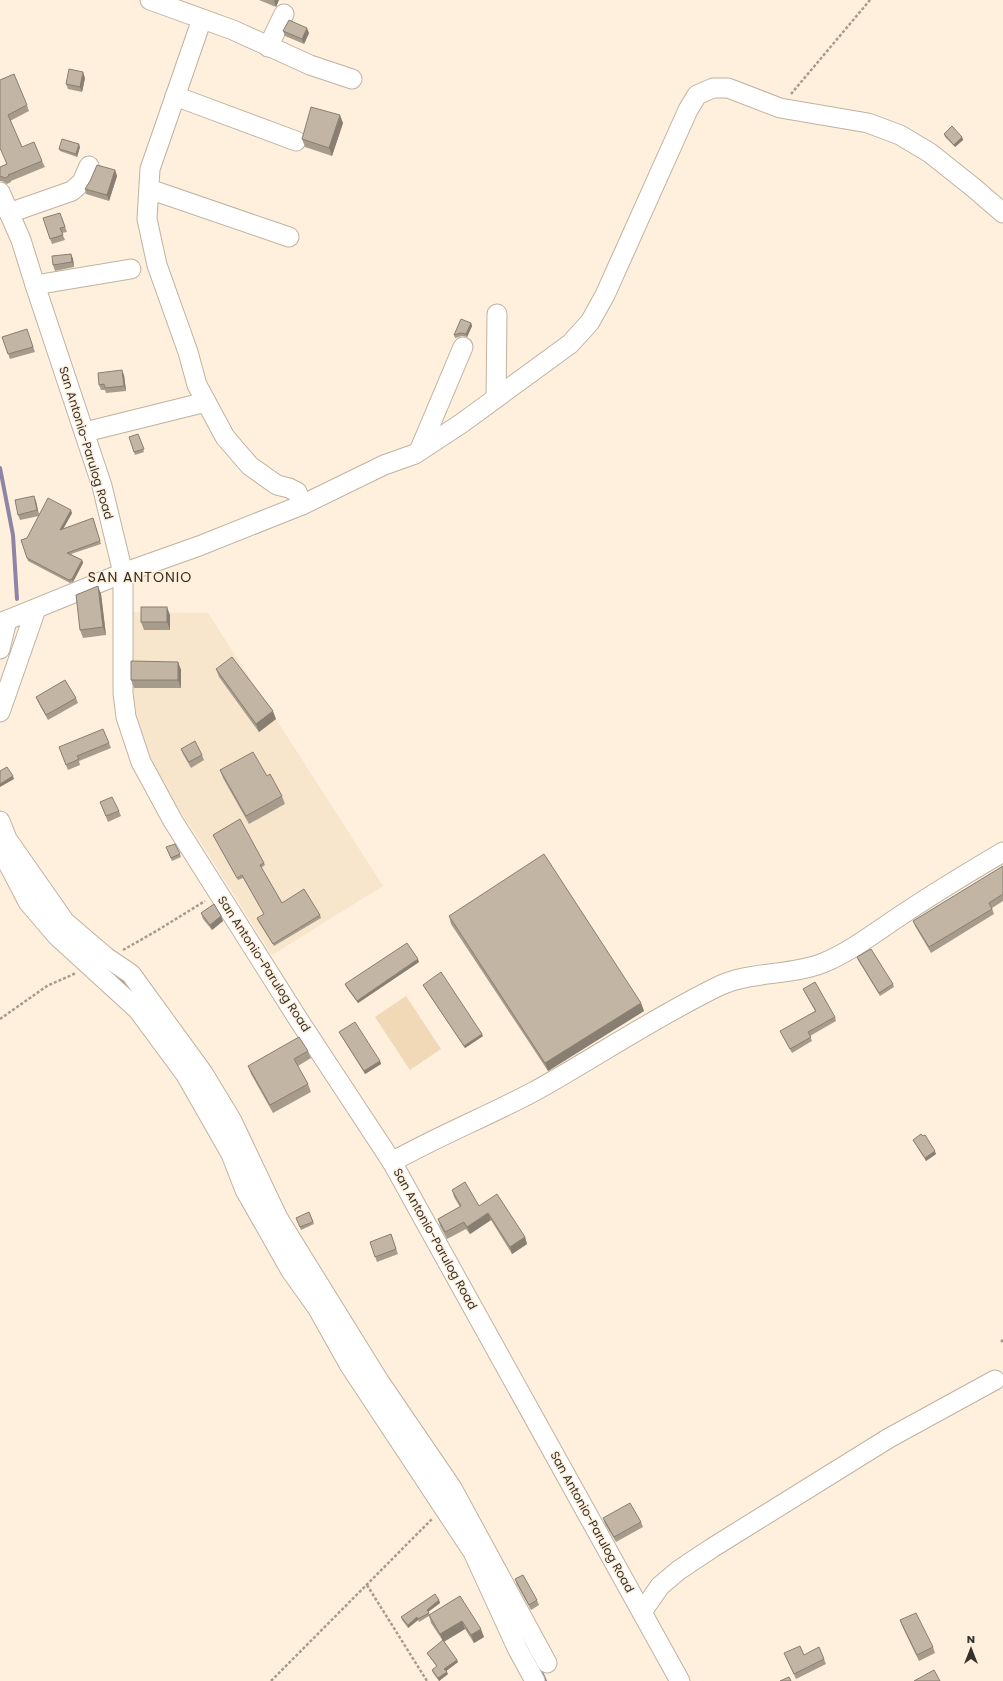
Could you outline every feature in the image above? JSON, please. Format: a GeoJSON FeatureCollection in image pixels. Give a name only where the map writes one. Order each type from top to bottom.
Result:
{"type":"FeatureCollection","features":[{"type":"Feature","properties":{"kind":"street"},"geometry":{"type":"LineString","coordinates":[[150,0],[182,5],[202,19],[255,40],[310,65],[352,78]]}},
{"type":"Feature","properties":{"kind":"street"},"geometry":{"type":"LineString","coordinates":[[268,47],[284,14]]}},
{"type":"Feature","properties":{"kind":"street"},"geometry":{"type":"LineString","coordinates":[[202,19],[150,169],[148,219],[157,265],[188,352],[197,385],[226,437],[250,466],[277,485],[297,492],[302,505]]}},
{"type":"Feature","properties":{"kind":"street"},"geometry":{"type":"LineString","coordinates":[[0,649],[4,622],[123,573],[199,546],[302,505],[384,465],[415,454],[420,449],[496,398],[570,344],[590,322],[605,295],[688,110],[697,95],[713,88],[728,88],[780,108],[868,123],[900,135],[930,154],[974,188],[1003,213]]}},
{"type":"Feature","properties":{"kind":"street"},"geometry":{"type":"LineString","coordinates":[[175,96],[296,141]]}},
{"type":"Feature","properties":{"kind":"street"},"geometry":{"type":"LineString","coordinates":[[9,213],[72,192],[82,182],[89,166]]}},
{"type":"Feature","properties":{"kind":"street"},"geometry":{"type":"LineString","coordinates":[[149,189],[289,237]]}},
{"type":"Feature","properties":{"kind":"street","name":"San Antonio-Parulog Road"},"geometry":{"type":"LineString","coordinates":[[0,192],[21,240],[34,285],[85,432],[102,486],[123,573],[123,693],[126,717],[141,762],[173,821],[300,1022],[392,1162],[680,1681]]}},
{"type":"Feature","properties":{"kind":"street"},"geometry":{"type":"LineString","coordinates":[[34,285],[131,269]]}},
{"type":"Feature","properties":{"kind":"street"},"geometry":{"type":"LineString","coordinates":[[496,398],[497,314]]}},
{"type":"Feature","properties":{"kind":"street"},"geometry":{"type":"LineString","coordinates":[[420,449],[463,347]]}},
{"type":"Feature","properties":{"kind":"street"},"geometry":{"type":"LineString","coordinates":[[85,432],[206,402]]}},
{"type":"Feature","properties":{"kind":"street"},"geometry":{"type":"LineString","coordinates":[[0,712],[36,609]]}},
{"type":"Feature","properties":{"kind":"street"},"geometry":{"type":"LineString","coordinates":[[0,821],[7,839],[65,922],[106,957],[130,974],[203,1073],[232,1122],[278,1218],[379,1380],[452,1488],[547,1662]]}},
{"type":"Feature","properties":{"kind":"street"},"geometry":{"type":"LineString","coordinates":[[0,848],[28,902],[57,936],[138,1010],[186,1075],[231,1154],[245,1190],[291,1271],[318,1309],[350,1366],[473,1552],[511,1635],[535,1681]]}},
{"type":"Feature","properties":{"kind":"street"},"geometry":{"type":"LineString","coordinates":[[392,1162],[440,1136],[533,1091],[681,1006],[721,985],[749,976],[800,969],[822,963],[848,950],[924,900],[1003,852]]}},
{"type":"Feature","properties":{"kind":"street"},"geometry":{"type":"LineString","coordinates":[[642,1612],[660,1586],[679,1570],[712,1548],[889,1438],[995,1380]]}},
{"type":"Feature","properties":{"kind":"path"},"geometry":{"type":"LineString","coordinates":[[780,108],[870,0]]}},
{"type":"Feature","properties":{"kind":"path"},"geometry":{"type":"LineString","coordinates":[[271,1681],[444,1507]]}},
{"type":"Feature","properties":{"kind":"path"},"geometry":{"type":"LineString","coordinates":[[367,1584],[427,1681]]}},
{"type":"Feature","properties":{"kind":"shaded area"},"geometry":{"type":"Polygon","coordinates":[[[132,612],[208,613],[383,886],[272,955],[195,833],[147,762],[130,696],[132,612]]]}},
{"type":"Feature","properties":{"kind":"shaded area"},"geometry":{"type":"Polygon","coordinates":[[[406,996],[441,1049],[410,1070],[375,1017],[406,996]]]}},
{"type":"Feature","properties":{"kind":"building"},"geometry":{"type":"Polygon","coordinates":[[[289,20],[307,28],[302,39],[283,31],[289,20]]]}},
{"type":"Feature","properties":{"kind":"building"},"geometry":{"type":"Polygon","coordinates":[[[69,69],[83,72],[80,87],[66,84],[69,69]]]}},
{"type":"Feature","properties":{"kind":"building"},"geometry":{"type":"Polygon","coordinates":[[[14,74],[27,105],[8,115],[22,147],[34,142],[42,161],[8,175],[9,176],[5,178],[0,176],[0,167],[7,164],[0,148],[0,80],[14,74]]]}},
{"type":"Feature","properties":{"kind":"building"},"geometry":{"type":"Polygon","coordinates":[[[311,107],[340,115],[329,148],[302,139],[311,107]]]}},
{"type":"Feature","properties":{"kind":"building"},"geometry":{"type":"Polygon","coordinates":[[[952,126],[962,137],[954,145],[944,134],[952,126]]]}},
{"type":"Feature","properties":{"kind":"building"},"geometry":{"type":"Polygon","coordinates":[[[62,139],[79,144],[76,154],[59,149],[62,139]]]}},
{"type":"Feature","properties":{"kind":"building"},"geometry":{"type":"Polygon","coordinates":[[[97,165],[115,170],[107,195],[85,189],[97,165]]]}},
{"type":"Feature","properties":{"kind":"building"},"geometry":{"type":"Polygon","coordinates":[[[60,213],[65,227],[60,228],[63,235],[50,239],[43,218],[60,213]]]}},
{"type":"Feature","properties":{"kind":"building"},"geometry":{"type":"Polygon","coordinates":[[[71,254],[72,262],[53,265],[52,256],[71,254]]]}},
{"type":"Feature","properties":{"kind":"building"},"geometry":{"type":"Polygon","coordinates":[[[461,319],[471,323],[466,334],[461,333],[454,335],[461,319]]]}},
{"type":"Feature","properties":{"kind":"building"},"geometry":{"type":"Polygon","coordinates":[[[27,329],[33,347],[8,354],[2,337],[27,329]]]}},
{"type":"Feature","properties":{"kind":"building"},"geometry":{"type":"Polygon","coordinates":[[[122,370],[124,386],[105,388],[104,384],[99,385],[98,373],[122,370]]]}},
{"type":"Feature","properties":{"kind":"building"},"geometry":{"type":"Polygon","coordinates":[[[138,434],[144,449],[134,452],[129,437],[138,434]]]}},
{"type":"Feature","properties":{"kind":"building"},"geometry":{"type":"Polygon","coordinates":[[[34,496],[37,510],[18,515],[15,500],[34,496]]]}},
{"type":"Feature","properties":{"kind":"building"},"geometry":{"type":"Polygon","coordinates":[[[48,498],[71,510],[60,530],[93,518],[100,541],[67,553],[82,560],[72,579],[69,580],[27,558],[21,540],[27,538],[48,498]]]}},
{"type":"Feature","properties":{"kind":"building"},"geometry":{"type":"Polygon","coordinates":[[[98,586],[103,627],[80,630],[76,595],[98,586]]]}},
{"type":"Feature","properties":{"kind":"building"},"geometry":{"type":"Polygon","coordinates":[[[141,607],[167,607],[167,622],[141,622],[141,607]]]}},
{"type":"Feature","properties":{"kind":"building"},"geometry":{"type":"Polygon","coordinates":[[[232,657],[273,711],[256,724],[216,669],[232,657]]]}},
{"type":"Feature","properties":{"kind":"building"},"geometry":{"type":"Polygon","coordinates":[[[131,661],[178,662],[178,680],[131,680],[131,661]]]}},
{"type":"Feature","properties":{"kind":"building"},"geometry":{"type":"Polygon","coordinates":[[[65,680],[76,698],[46,715],[36,697],[65,680]]]}},
{"type":"Feature","properties":{"kind":"building"},"geometry":{"type":"Polygon","coordinates":[[[103,729],[109,743],[77,756],[79,759],[66,765],[59,747],[103,729]]]}},
{"type":"Feature","properties":{"kind":"building"},"geometry":{"type":"Polygon","coordinates":[[[195,741],[202,755],[189,762],[181,749],[195,741]]]}},
{"type":"Feature","properties":{"kind":"building"},"geometry":{"type":"Polygon","coordinates":[[[253,752],[267,776],[270,774],[282,796],[246,816],[220,770],[253,752]]]}},
{"type":"Feature","properties":{"kind":"building"},"geometry":{"type":"Polygon","coordinates":[[[7,767],[13,776],[0,784],[0,771],[7,767]]]}},
{"type":"Feature","properties":{"kind":"building"},"geometry":{"type":"Polygon","coordinates":[[[112,797],[119,811],[106,816],[100,802],[112,797]]]}},
{"type":"Feature","properties":{"kind":"building"},"geometry":{"type":"Polygon","coordinates":[[[240,819],[264,863],[260,865],[282,903],[304,889],[320,915],[273,944],[257,918],[264,914],[242,875],[237,878],[213,835],[240,819]]]}},
{"type":"Feature","properties":{"kind":"building"},"geometry":{"type":"Polygon","coordinates":[[[175,844],[180,854],[171,858],[166,847],[175,844]]]}},
{"type":"Feature","properties":{"kind":"building"},"geometry":{"type":"Polygon","coordinates":[[[544,854],[641,1003],[545,1063],[449,916],[544,854]]]}},
{"type":"Feature","properties":{"kind":"building"},"geometry":{"type":"Polygon","coordinates":[[[1003,866],[1003,894],[989,903],[992,909],[929,947],[913,921],[1003,866]]]}},
{"type":"Feature","properties":{"kind":"building"},"geometry":{"type":"Polygon","coordinates":[[[214,904],[221,916],[210,925],[201,913],[214,904]]]}},
{"type":"Feature","properties":{"kind":"building"},"geometry":{"type":"Polygon","coordinates":[[[407,943],[418,959],[357,1001],[345,984],[407,943]]]}},
{"type":"Feature","properties":{"kind":"building"},"geometry":{"type":"Polygon","coordinates":[[[871,949],[893,984],[879,993],[857,957],[871,949]]]}},
{"type":"Feature","properties":{"kind":"building"},"geometry":{"type":"Polygon","coordinates":[[[441,972],[482,1034],[464,1046],[423,985],[441,972]]]}},
{"type":"Feature","properties":{"kind":"building"},"geometry":{"type":"Polygon","coordinates":[[[815,982],[835,1017],[808,1032],[811,1037],[790,1049],[780,1031],[816,1011],[803,989],[815,982]]]}},
{"type":"Feature","properties":{"kind":"building"},"geometry":{"type":"Polygon","coordinates":[[[355,1022],[380,1061],[364,1071],[339,1032],[355,1022]]]}},
{"type":"Feature","properties":{"kind":"building"},"geometry":{"type":"Polygon","coordinates":[[[299,1037],[308,1051],[294,1059],[308,1084],[270,1105],[248,1066],[299,1037]]]}},
{"type":"Feature","properties":{"kind":"building"},"geometry":{"type":"Polygon","coordinates":[[[921,1134],[923,1136],[925,1135],[935,1151],[925,1158],[913,1140],[921,1134]]]}},
{"type":"Feature","properties":{"kind":"building"},"geometry":{"type":"Polygon","coordinates":[[[465,1182],[479,1206],[497,1194],[525,1237],[510,1247],[488,1213],[467,1227],[464,1222],[445,1232],[438,1219],[461,1206],[452,1190],[465,1182]]]}},
{"type":"Feature","properties":{"kind":"building"},"geometry":{"type":"Polygon","coordinates":[[[309,1212],[313,1222],[300,1227],[296,1218],[309,1212]]]}},
{"type":"Feature","properties":{"kind":"building"},"geometry":{"type":"Polygon","coordinates":[[[391,1234],[396,1249],[375,1257],[370,1242],[391,1234]]]}},
{"type":"Feature","properties":{"kind":"building"},"geometry":{"type":"Polygon","coordinates":[[[630,1503],[641,1522],[614,1537],[603,1518],[630,1503]]]}},
{"type":"Feature","properties":{"kind":"building"},"geometry":{"type":"Polygon","coordinates":[[[523,1575],[537,1600],[529,1605],[515,1579],[523,1575]]]}},
{"type":"Feature","properties":{"kind":"building"},"geometry":{"type":"Polygon","coordinates":[[[435,1594],[439,1600],[427,1610],[429,1613],[418,1619],[417,1617],[408,1625],[401,1617],[435,1594]]]}},
{"type":"Feature","properties":{"kind":"building"},"geometry":{"type":"Polygon","coordinates":[[[460,1596],[481,1629],[471,1635],[462,1621],[440,1634],[429,1615],[460,1596]]]}},
{"type":"Feature","properties":{"kind":"building"},"geometry":{"type":"Polygon","coordinates":[[[916,1613],[933,1647],[917,1655],[900,1620],[916,1613]]]}},
{"type":"Feature","properties":{"kind":"building"},"geometry":{"type":"Polygon","coordinates":[[[443,1640],[457,1660],[444,1669],[447,1672],[438,1678],[432,1670],[437,1666],[427,1653],[443,1640]]]}},
{"type":"Feature","properties":{"kind":"building"},"geometry":{"type":"Polygon","coordinates":[[[800,1646],[804,1655],[819,1647],[824,1659],[794,1674],[784,1653],[800,1646]]]}},
{"type":"Feature","properties":{"kind":"building"},"geometry":{"type":"Polygon","coordinates":[[[934,1670],[940,1681],[914,1681],[934,1670]]]}},
{"type":"Feature","properties":{"kind":"building"},"geometry":{"type":"Polygon","coordinates":[[[789,1677],[791,1681],[780,1681],[789,1677]]]}},
{"type":"Feature","properties":{"kind":"waterway"},"geometry":{"type":"LineString","coordinates":[[0,468],[13,535],[17,599]]}},
{"type":"Feature","properties":{"kind":"waterway"},"geometry":{"type":"LineString","coordinates":[[106,968],[121,980],[127,988]]}},
{"type":"Feature","properties":{"kind":"waterway"},"geometry":{"type":"LineString","coordinates":[[522,1637],[535,1661]]}},
{"type":"Feature","properties":{"kind":"waterway"},"geometry":{"type":"LineString","coordinates":[[542,1674],[545,1681]]}},
{"type":"Feature","properties":{"kind":"district","name":"SAN ANTONIO"},"geometry":{"type":"Point","coordinates":[140,577]}}]}
